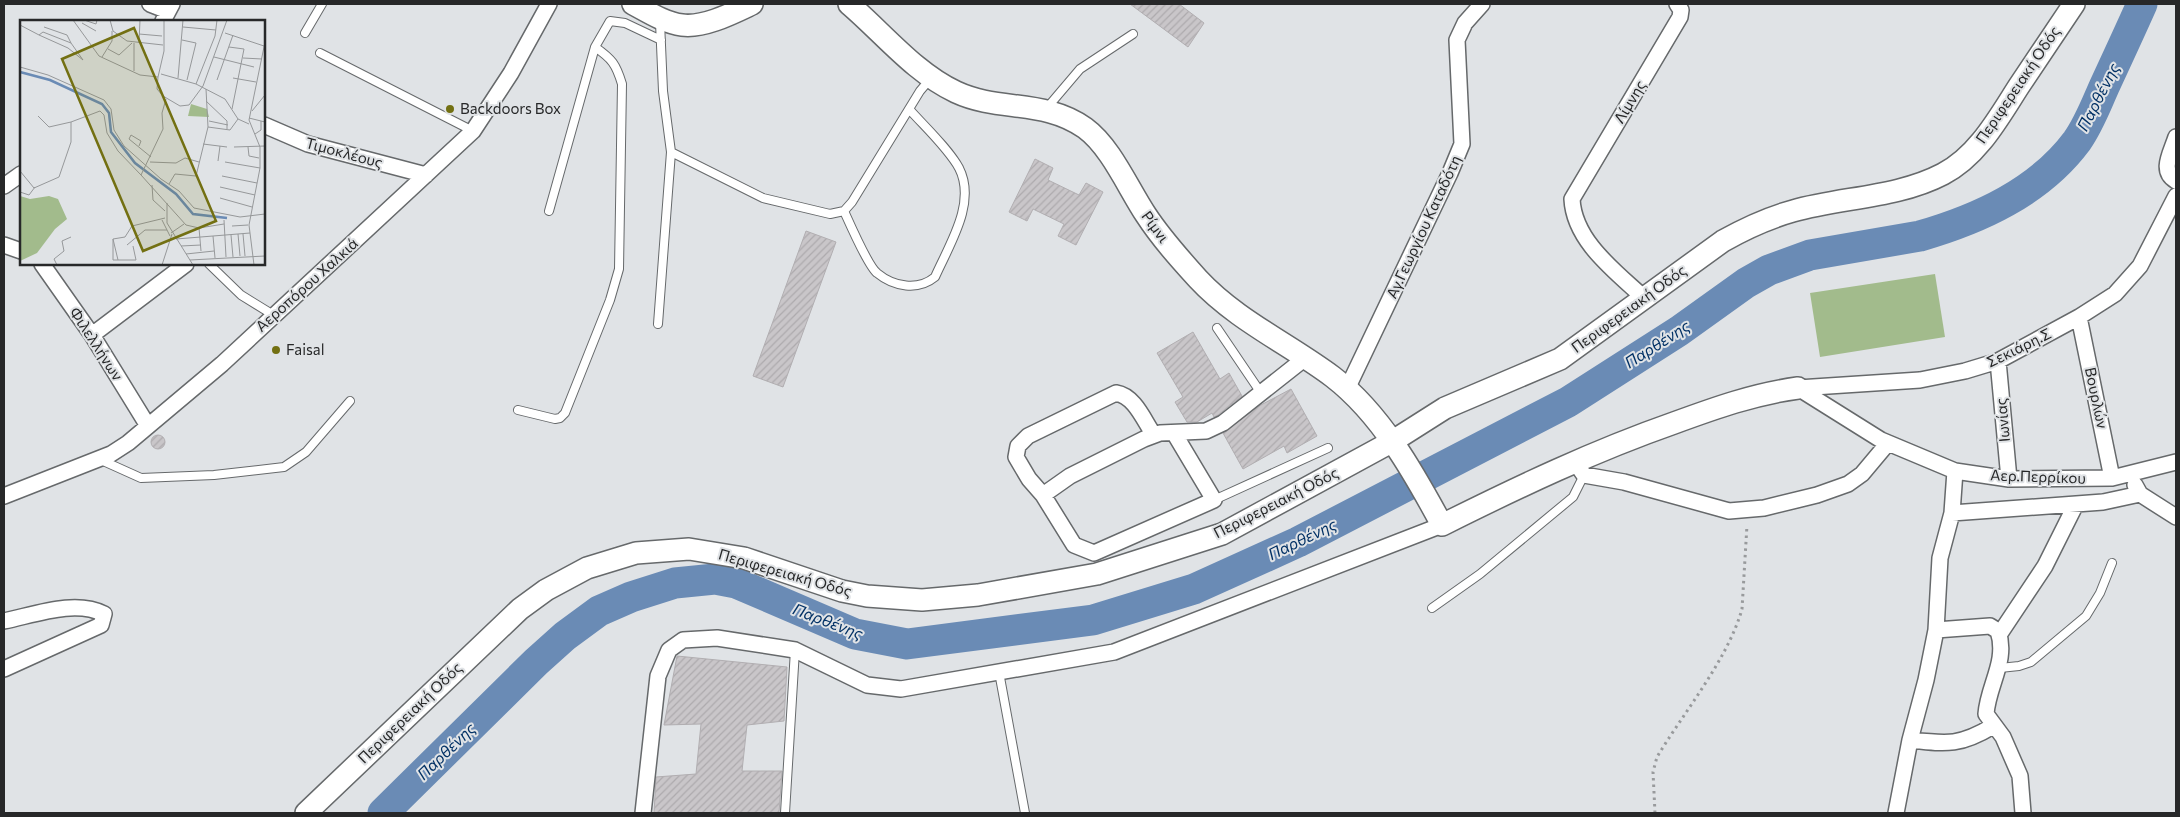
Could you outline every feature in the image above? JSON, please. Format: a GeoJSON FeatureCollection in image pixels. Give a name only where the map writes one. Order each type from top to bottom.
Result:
{"type":"FeatureCollection","features":[{"type":"Feature","properties":{"kind":"main road"},"geometry":{"type":"LineString","coordinates":[[633,4],[659,17],[682,25],[694,26],[752,4]]}},
{"type":"Feature","properties":{"kind":"main road","name":"Ρίμνι"},"geometry":{"type":"LineString","coordinates":[[849,4],[931,78],[972,98],[988,102],[1046,109],[1084,128],[1100,143],[1146,216],[1200,281],[1270,337],[1347,389],[1393,441],[1442,525]]}},
{"type":"Feature","properties":{"kind":"main road","name":"Περιφερειακή Οδός"},"geometry":{"type":"LineString","coordinates":[[306,813],[520,609],[546,590],[587,568],[636,553],[689,549],[744,558],[818,584],[867,596],[922,600],[978,595],[1096,574],[1222,534],[1393,441],[1445,408],[1560,359],[1723,241],[1769,218],[1794,210],[1887,192],[1945,174],[1967,158],[1989,132],[2074,4]]}},
{"type":"Feature","properties":{"kind":"main road"},"geometry":{"type":"LineString","coordinates":[[1442,525],[1539,477],[1580,468],[1646,433],[1738,400],[1764,393],[1798,388]]}},
{"type":"Feature","properties":{"kind":"street"},"geometry":{"type":"LineString","coordinates":[[150,4],[168,12]]}},
{"type":"Feature","properties":{"kind":"street","name":"Αεροπόρου Χαλκιά"},"geometry":{"type":"LineString","coordinates":[[4,496],[99,459],[128,443],[222,364],[474,131],[511,73],[549,4]]}},
{"type":"Feature","properties":{"kind":"street","name":"Αγ.Γεωργίου Καταδότη"},"geometry":{"type":"LineString","coordinates":[[1347,389],[1462,144],[1457,40],[1465,23],[1482,4]]}},
{"type":"Feature","properties":{"kind":"street","name":"Λίμνης"},"geometry":{"type":"LineString","coordinates":[[1644,298],[1598,255],[1576,223],[1572,199],[1680,17],[1681,10],[1677,4]]}},
{"type":"Feature","properties":{"kind":"street","name":"Τιμοκλέους"},"geometry":{"type":"LineString","coordinates":[[265,125],[308,144],[426,175]]}},
{"type":"Feature","properties":{"kind":"street"},"geometry":{"type":"LineString","coordinates":[[2176,138],[2166,168],[2169,177],[2176,181]]}},
{"type":"Feature","properties":{"kind":"street"},"geometry":{"type":"LineString","coordinates":[[4,186],[20,175]]}},
{"type":"Feature","properties":{"kind":"street","name":"Σεκιάρη.Σ"},"geometry":{"type":"LineString","coordinates":[[1798,388],[1920,380],[1965,371],[1998,361],[2105,302],[2133,276],[2149,253],[2176,196]]}},
{"type":"Feature","properties":{"kind":"street"},"geometry":{"type":"LineString","coordinates":[[4,245],[20,251]]}},
{"type":"Feature","properties":{"kind":"street","name":"Φιλελλήνων"},"geometry":{"type":"LineString","coordinates":[[43,265],[92,335],[148,426]]}},
{"type":"Feature","properties":{"kind":"street"},"geometry":{"type":"LineString","coordinates":[[92,335],[185,265]]}},
{"type":"Feature","properties":{"kind":"street","name":"Βουρλών"},"geometry":{"type":"LineString","coordinates":[[2079,317],[2112,478]]}},
{"type":"Feature","properties":{"kind":"street"},"geometry":{"type":"LineString","coordinates":[[1043,495],[1070,476],[1154,435],[1206,430],[1223,423],[1304,359]]}},
{"type":"Feature","properties":{"kind":"street","name":"Ιωνίας"},"geometry":{"type":"LineString","coordinates":[[1998,361],[2009,479]]}},
{"type":"Feature","properties":{"kind":"street","name":"Αερ.Περρίκου"},"geometry":{"type":"LineString","coordinates":[[1798,388],[1888,443],[1955,471],[2009,479],[2112,478],[2176,462]]}},
{"type":"Feature","properties":{"kind":"street"},"geometry":{"type":"LineString","coordinates":[[1154,435],[1132,402],[1123,394],[1116,393],[1028,436],[1018,446],[1016,457],[1029,480],[1043,495],[1074,545],[1094,553],[1214,500],[1174,433]]}},
{"type":"Feature","properties":{"kind":"street"},"geometry":{"type":"LineString","coordinates":[[1580,468],[1729,511],[1817,495],[1848,484],[1862,474],[1888,443]]}},
{"type":"Feature","properties":{"kind":"street"},"geometry":{"type":"LineString","coordinates":[[1896,813],[1910,740],[1926,680],[1936,630],[1940,558],[1952,513],[1955,471]]}},
{"type":"Feature","properties":{"kind":"street"},"geometry":{"type":"LineString","coordinates":[[2130,475],[2140,494],[2176,517]]}},
{"type":"Feature","properties":{"kind":"street"},"geometry":{"type":"LineString","coordinates":[[1952,513],[2103,502],[2140,494]]}},
{"type":"Feature","properties":{"kind":"street"},"geometry":{"type":"LineString","coordinates":[[1999,635],[2045,566],[2076,504]]}},
{"type":"Feature","properties":{"kind":"street"},"geometry":{"type":"LineString","coordinates":[[643,813],[658,676],[669,650],[683,640],[718,638],[795,650],[867,685],[901,689],[1114,652],[1442,525]]}},
{"type":"Feature","properties":{"kind":"street"},"geometry":{"type":"LineString","coordinates":[[4,621],[72,608],[95,609],[104,614],[102,625],[4,669]]}},
{"type":"Feature","properties":{"kind":"street"},"geometry":{"type":"LineString","coordinates":[[1936,630],[1990,626],[1996,629],[1999,635],[2000,668],[1987,704],[1986,714],[1993,726],[2003,737],[2020,776],[2023,813]]}},
{"type":"Feature","properties":{"kind":"street"},"geometry":{"type":"LineString","coordinates":[[1910,740],[1954,743],[1975,737],[1993,726]]}},
{"type":"Feature","properties":{"kind":"lane"},"geometry":{"type":"LineString","coordinates":[[305,33],[322,4]]}},
{"type":"Feature","properties":{"kind":"lane"},"geometry":{"type":"LineString","coordinates":[[658,324],[671,152],[663,90],[659,17]]}},
{"type":"Feature","properties":{"kind":"lane"},"geometry":{"type":"LineString","coordinates":[[548,211],[595,47],[610,21],[625,23],[661,40]]}},
{"type":"Feature","properties":{"kind":"lane"},"geometry":{"type":"LineString","coordinates":[[1046,109],[1080,69],[1133,34]]}},
{"type":"Feature","properties":{"kind":"lane"},"geometry":{"type":"LineString","coordinates":[[518,410],[555,419],[560,418],[565,413],[610,300],[619,269],[622,84],[617,67],[610,57],[595,47]]}},
{"type":"Feature","properties":{"kind":"lane"},"geometry":{"type":"LineString","coordinates":[[320,53],[474,131]]}},
{"type":"Feature","properties":{"kind":"lane"},"geometry":{"type":"LineString","coordinates":[[671,152],[763,198],[830,214],[844,211],[852,202],[909,109],[931,78]]}},
{"type":"Feature","properties":{"kind":"lane"},"geometry":{"type":"LineString","coordinates":[[844,211],[876,273],[894,283],[916,287],[929,282],[935,277],[961,218],[965,200],[964,183],[958,167],[909,109]]}},
{"type":"Feature","properties":{"kind":"lane"},"geometry":{"type":"LineString","coordinates":[[210,265],[240,295],[275,316]]}},
{"type":"Feature","properties":{"kind":"lane"},"geometry":{"type":"LineString","coordinates":[[1217,328],[1261,393]]}},
{"type":"Feature","properties":{"kind":"lane"},"geometry":{"type":"LineString","coordinates":[[99,459],[142,478],[214,475],[284,467],[306,452],[350,401]]}},
{"type":"Feature","properties":{"kind":"lane"},"geometry":{"type":"LineString","coordinates":[[1214,500],[1328,448]]}},
{"type":"Feature","properties":{"kind":"lane"},"geometry":{"type":"LineString","coordinates":[[1432,608],[1480,574],[1573,497],[1580,468]]}},
{"type":"Feature","properties":{"kind":"lane"},"geometry":{"type":"LineString","coordinates":[[2000,668],[2019,666],[2031,662],[2086,616],[2100,593],[2112,563]]}},
{"type":"Feature","properties":{"kind":"lane"},"geometry":{"type":"LineString","coordinates":[[785,813],[795,650]]}},
{"type":"Feature","properties":{"kind":"lane"},"geometry":{"type":"LineString","coordinates":[[999,672],[1025,813]]}},
{"type":"Feature","properties":{"kind":"path"},"geometry":{"type":"LineString","coordinates":[[1655,813],[1652,797],[1653,772],[1657,757],[1727,646],[1742,609],[1748,509]]}},
{"type":"Feature","properties":{"kind":"green space"},"geometry":{"type":"Polygon","coordinates":[[[1935,274],[1945,337],[1820,357],[1810,293],[1935,274]]]}},
{"type":"Feature","properties":{"kind":"building"},"geometry":{"type":"Polygon","coordinates":[[[1130,4],[1179,4],[1204,23],[1188,47],[1130,4]]]}},
{"type":"Feature","properties":{"kind":"building"},"geometry":{"type":"Polygon","coordinates":[[[1035,159],[1053,168],[1048,180],[1079,195],[1086,183],[1103,192],[1076,245],[1058,236],[1064,224],[1033,209],[1027,221],[1009,212],[1035,159]]]}},
{"type":"Feature","properties":{"kind":"building"},"geometry":{"type":"Polygon","coordinates":[[[806,231],[836,242],[783,387],[753,376],[806,231]]]}},
{"type":"Feature","properties":{"kind":"building"},"geometry":{"type":"Polygon","coordinates":[[[1193,332],[1220,379],[1229,373],[1242,396],[1214,417],[1212,413],[1197,422],[1187,422],[1175,402],[1183,397],[1157,353],[1193,332]]]}},
{"type":"Feature","properties":{"kind":"building"},"geometry":{"type":"Polygon","coordinates":[[[1291,389],[1317,436],[1287,453],[1284,446],[1243,469],[1223,433],[1259,406],[1291,389]]]}},
{"type":"Feature","properties":{"kind":"building"},"geometry":{"type":"Polygon","coordinates":[[[155,435],[161,435],[165,442],[161,449],[155,449],[151,445],[151,439],[155,435]]]}},
{"type":"Feature","properties":{"kind":"building"},"geometry":{"type":"Polygon","coordinates":[[[677,656],[787,667],[784,721],[747,725],[742,771],[782,771],[779,813],[654,813],[656,777],[696,774],[701,724],[664,725],[677,656]]]}},
{"type":"Feature","properties":{"kind":"waterway","name":"Παρθένης"},"geometry":{"type":"LineString","coordinates":[[383,813],[536,662],[565,636],[599,611],[631,597],[675,583],[715,579],[736,583],[855,634],[907,644],[1093,620],[1194,589],[1298,542],[1568,402],[1679,331],[1746,283],[1769,270],[1810,255],[1920,236],[1986,212],[2026,189],[2062,159],[2081,135],[2142,4]]}},
{"type":"Feature","properties":{"kind":"place","name":"Backdoors Box"},"geometry":{"type":"Point","coordinates":[450,109]}},
{"type":"Feature","properties":{"kind":"place","name":"Faisal"},"geometry":{"type":"Point","coordinates":[276,350]}}]}
